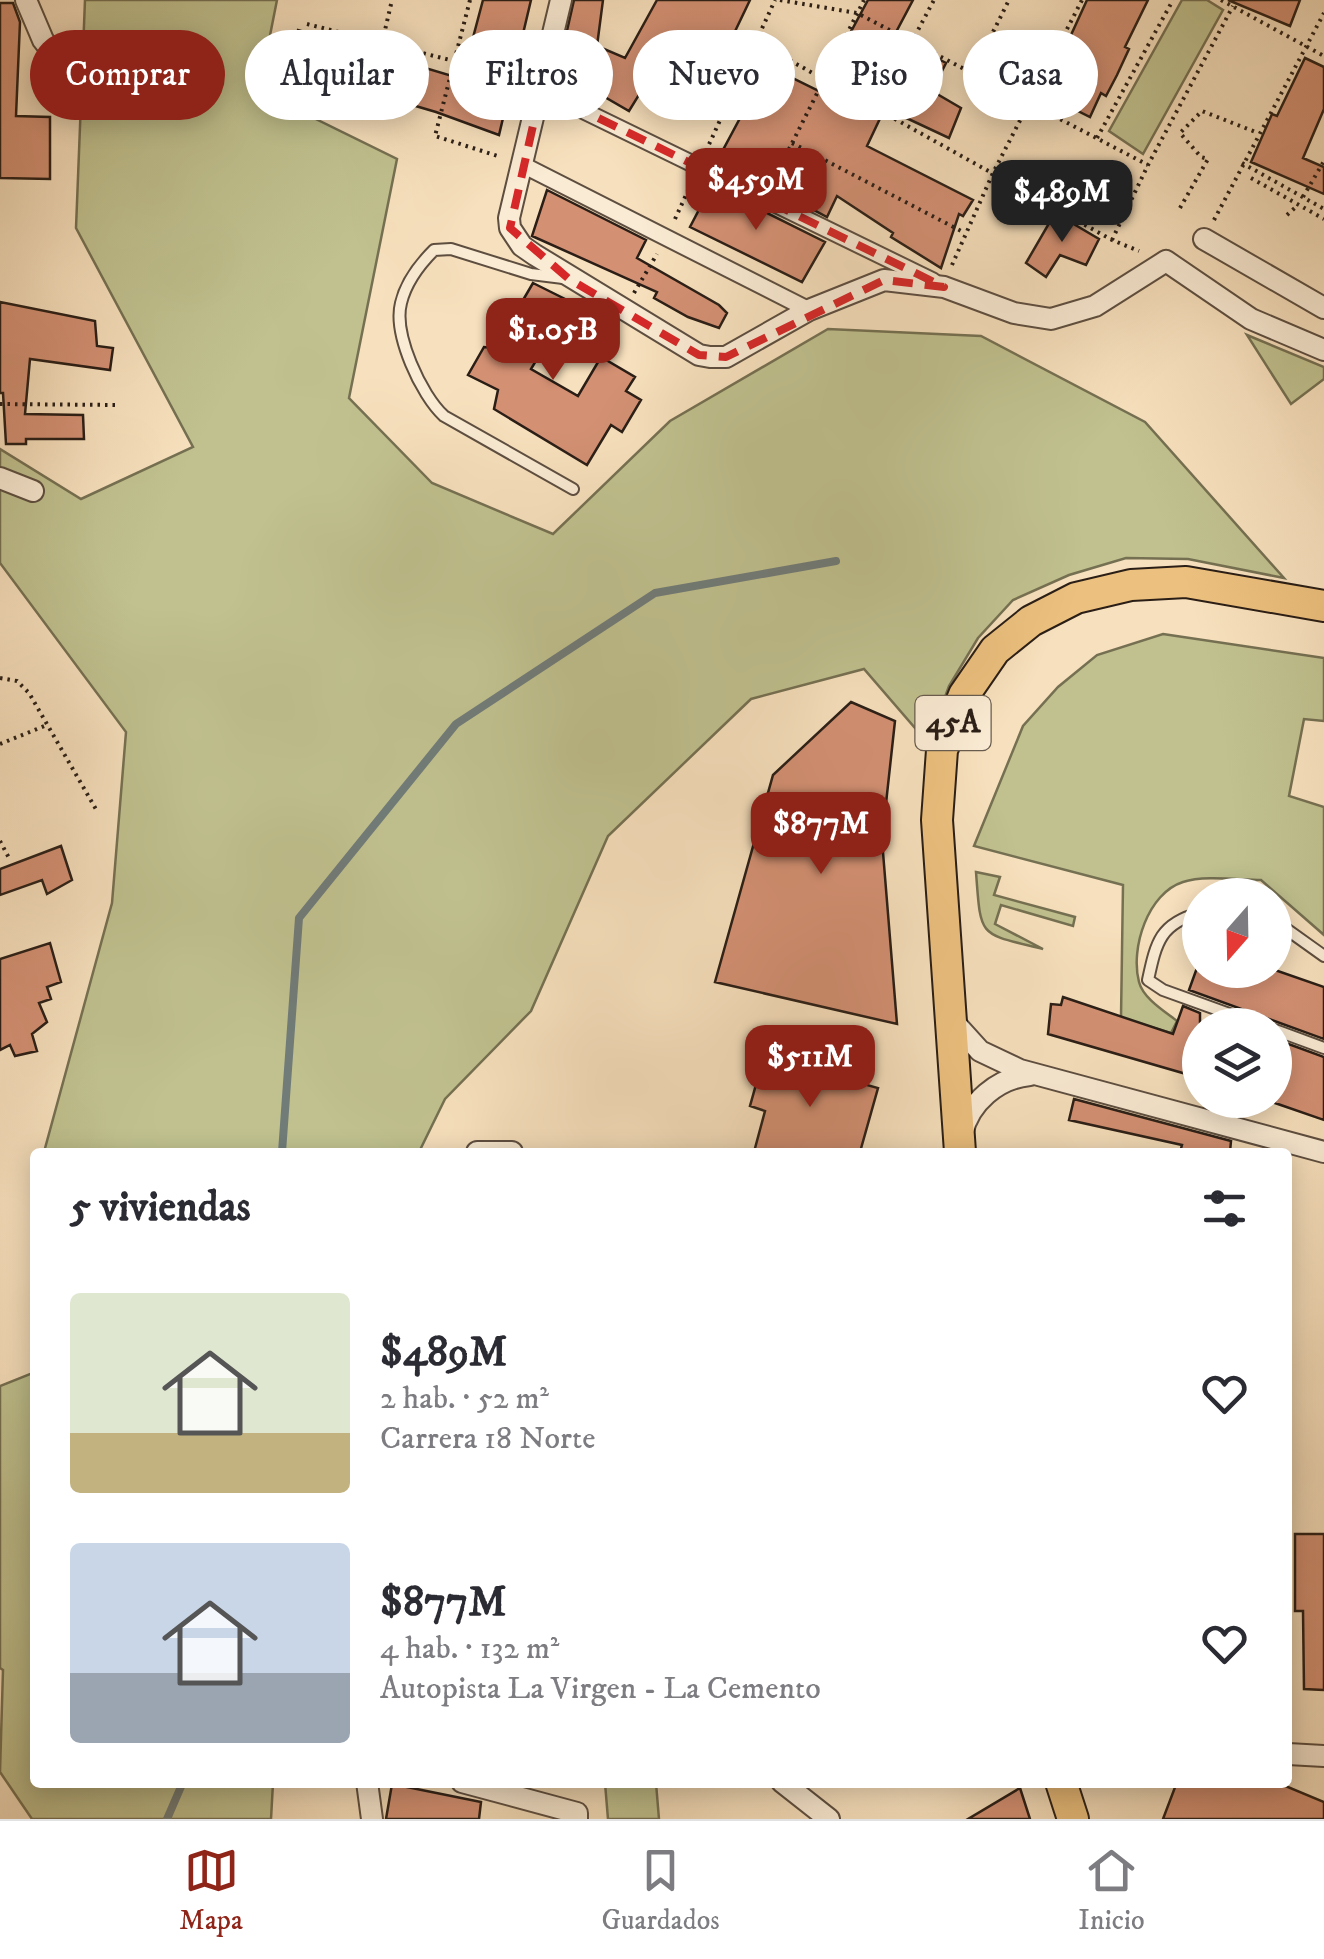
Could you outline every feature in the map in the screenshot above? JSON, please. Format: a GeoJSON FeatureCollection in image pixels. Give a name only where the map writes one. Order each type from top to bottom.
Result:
{"type":"FeatureCollection","features":[{"type":"Feature","properties":{"kind":"main road","name":"45A"},"geometry":{"type":"LineString","coordinates":[[959,1148],[937,820],[942,750],[964,695],[995,650],[1031,622],[1076,598],[1131,585],[1186,582],[1324,606]]}},
{"type":"Feature","properties":{"kind":"main road"},"geometry":{"type":"LineString","coordinates":[[1063,1788],[1073,1819]]}},
{"type":"Feature","properties":{"kind":"street"},"geometry":{"type":"LineString","coordinates":[[26,0],[39,30]]}},
{"type":"Feature","properties":{"kind":"street"},"geometry":{"type":"LineString","coordinates":[[554,30],[561,0]]}},
{"type":"Feature","properties":{"kind":"street"},"geometry":{"type":"LineString","coordinates":[[533,120],[509,218],[510,228],[522,246],[569,279],[699,355],[726,357],[809,310],[884,280],[944,287]]}},
{"type":"Feature","properties":{"kind":"street"},"geometry":{"type":"LineString","coordinates":[[603,120],[944,287],[1014,313],[1051,319],[1095,306],[1166,262],[1251,318],[1324,350]]}},
{"type":"Feature","properties":{"kind":"street"},"geometry":{"type":"LineString","coordinates":[[521,164],[809,310]]}},
{"type":"Feature","properties":{"kind":"street"},"geometry":{"type":"LineString","coordinates":[[1204,239],[1324,308]]}},
{"type":"Feature","properties":{"kind":"street"},"geometry":{"type":"LineString","coordinates":[[0,478],[33,491]]}},
{"type":"Feature","properties":{"kind":"street"},"geometry":{"type":"LineString","coordinates":[[950,1018],[964,1036],[998,1063],[1324,1152]]}},
{"type":"Feature","properties":{"kind":"street"},"geometry":{"type":"LineString","coordinates":[[959,1148],[964,1124],[977,1102],[995,1086],[1017,1076],[1042,1074]]}},
{"type":"Feature","properties":{"kind":"street"},"geometry":{"type":"LineString","coordinates":[[1292,1754],[1324,1756]]}},
{"type":"Feature","properties":{"kind":"street"},"geometry":{"type":"LineString","coordinates":[[368,1788],[372,1819]]}},
{"type":"Feature","properties":{"kind":"street"},"geometry":{"type":"LineString","coordinates":[[482,1788],[577,1816]]}},
{"type":"Feature","properties":{"kind":"street"},"geometry":{"type":"LineString","coordinates":[[790,1788],[829,1819]]}},
{"type":"Feature","properties":{"kind":"lane"},"geometry":{"type":"LineString","coordinates":[[569,279],[531,274],[450,249],[434,250],[414,273],[400,305],[400,326],[411,364],[432,406],[573,488]]}},
{"type":"Feature","properties":{"kind":"lane"},"geometry":{"type":"LineString","coordinates":[[1182,918],[1161,934],[1148,980],[1163,990],[1213,1008]]}},
{"type":"Feature","properties":{"kind":"lane"},"geometry":{"type":"LineString","coordinates":[[1292,933],[1324,956]]}},
{"type":"Feature","properties":{"kind":"lane"},"geometry":{"type":"LineString","coordinates":[[1292,1036],[1324,1048]]}},
{"type":"Feature","properties":{"kind":"path"},"geometry":{"type":"LineString","coordinates":[[385,30],[392,0]]}},
{"type":"Feature","properties":{"kind":"path"},"geometry":{"type":"LineString","coordinates":[[462,30],[470,0]]}},
{"type":"Feature","properties":{"kind":"path"},"geometry":{"type":"LineString","coordinates":[[780,0],[858,13],[893,30]]}},
{"type":"Feature","properties":{"kind":"path"},"geometry":{"type":"LineString","coordinates":[[849,30],[864,0]]}},
{"type":"Feature","properties":{"kind":"path"},"geometry":{"type":"LineString","coordinates":[[918,30],[934,0]]}},
{"type":"Feature","properties":{"kind":"path"},"geometry":{"type":"LineString","coordinates":[[994,30],[1009,0]]}},
{"type":"Feature","properties":{"kind":"path"},"geometry":{"type":"LineString","coordinates":[[1066,30],[1082,0]]}},
{"type":"Feature","properties":{"kind":"path"},"geometry":{"type":"LineString","coordinates":[[1097,138],[1173,0]]}},
{"type":"Feature","properties":{"kind":"path"},"geometry":{"type":"LineString","coordinates":[[1221,0],[1324,56]]}},
{"type":"Feature","properties":{"kind":"path"},"geometry":{"type":"LineString","coordinates":[[1112,240],[1233,6]]}},
{"type":"Feature","properties":{"kind":"path"},"geometry":{"type":"LineString","coordinates":[[1204,239],[1324,13]]}},
{"type":"Feature","properties":{"kind":"path"},"geometry":{"type":"LineString","coordinates":[[307,24],[331,30]]}},
{"type":"Feature","properties":{"kind":"path"},"geometry":{"type":"LineString","coordinates":[[449,81],[435,136],[521,164]]}},
{"type":"Feature","properties":{"kind":"path"},"geometry":{"type":"LineString","coordinates":[[765,199],[815,98]]}},
{"type":"Feature","properties":{"kind":"path"},"geometry":{"type":"LineString","coordinates":[[1180,208],[1208,160],[1180,133],[1202,112],[1258,133]]}},
{"type":"Feature","properties":{"kind":"path"},"geometry":{"type":"LineString","coordinates":[[896,120],[1112,240],[1166,262]]}},
{"type":"Feature","properties":{"kind":"path"},"geometry":{"type":"LineString","coordinates":[[944,287],[965,233],[1020,120]]}},
{"type":"Feature","properties":{"kind":"path"},"geometry":{"type":"LineString","coordinates":[[1063,120],[1148,165]]}},
{"type":"Feature","properties":{"kind":"path"},"geometry":{"type":"LineString","coordinates":[[792,143],[965,233]]}},
{"type":"Feature","properties":{"kind":"path"},"geometry":{"type":"LineString","coordinates":[[1303,197],[1324,161]]}},
{"type":"Feature","properties":{"kind":"path"},"geometry":{"type":"LineString","coordinates":[[1242,163],[1324,210]]}},
{"type":"Feature","properties":{"kind":"path"},"geometry":{"type":"LineString","coordinates":[[1251,178],[1324,219]]}},
{"type":"Feature","properties":{"kind":"path"},"geometry":{"type":"LineString","coordinates":[[1287,215],[1298,205]]}},
{"type":"Feature","properties":{"kind":"path"},"geometry":{"type":"LineString","coordinates":[[0,404],[116,405]]}},
{"type":"Feature","properties":{"kind":"path"},"geometry":{"type":"LineString","coordinates":[[0,678],[17,681],[29,693],[97,812]]}},
{"type":"Feature","properties":{"kind":"path"},"geometry":{"type":"LineString","coordinates":[[0,744],[47,725]]}},
{"type":"Feature","properties":{"kind":"path"},"geometry":{"type":"LineString","coordinates":[[0,841],[9,858]]}},
{"type":"Feature","properties":{"kind":"highlighted area"},"geometry":{"type":"Polygon","coordinates":[[[541,90],[944,287],[884,280],[726,357],[699,355],[569,279],[510,228],[541,90]]]}},
{"type":"Feature","properties":{"kind":"green space"},"geometry":{"type":"Polygon","coordinates":[[[85,0],[277,0],[271,30],[245,30],[245,120],[318,120],[397,159],[349,398],[432,483],[553,534],[670,421],[828,329],[981,336],[1145,422],[1284,578],[1188,559],[1126,558],[1069,575],[1013,600],[978,638],[949,686],[928,743],[864,669],[751,699],[608,836],[531,1011],[445,1099],[421,1148],[45,1148],[112,903],[126,732],[0,563],[0,449],[81,499],[193,447],[76,228],[80,120],[225,120],[225,30],[84,30],[85,0]]]}},
{"type":"Feature","properties":{"kind":"green space"},"geometry":{"type":"Polygon","coordinates":[[[1182,0],[1207,0],[1223,10],[1143,154],[1109,131],[1182,0]]]}},
{"type":"Feature","properties":{"kind":"green space"},"geometry":{"type":"Polygon","coordinates":[[[1247,335],[1324,367],[1324,379],[1291,404],[1247,335]]]}},
{"type":"Feature","properties":{"kind":"green space"},"geometry":{"type":"Polygon","coordinates":[[[1163,634],[1324,658],[1324,721],[1304,719],[1289,796],[1324,807],[1324,935],[1292,907],[1292,878],[1182,878],[1182,882],[1160,897],[1151,910],[1137,954],[1139,982],[1145,993],[1177,1021],[1171,1033],[1121,1018],[1123,885],[974,846],[1023,726],[1058,687],[1097,655],[1163,634]]]}},
{"type":"Feature","properties":{"kind":"green space"},"geometry":{"type":"Polygon","coordinates":[[[976,872],[1000,877],[994,895],[1075,917],[1073,926],[1001,905],[995,924],[1043,949],[995,935],[982,922],[976,872]]]}},
{"type":"Feature","properties":{"kind":"green space"},"geometry":{"type":"Polygon","coordinates":[[[30,1374],[30,1788],[273,1788],[271,1819],[32,1819],[0,1772],[0,1386],[30,1374]]]}},
{"type":"Feature","properties":{"kind":"green space"},"geometry":{"type":"Polygon","coordinates":[[[605,1788],[656,1788],[659,1819],[608,1819],[605,1788]]]}},
{"type":"Feature","properties":{"kind":"building"},"geometry":{"type":"Polygon","coordinates":[[[483,0],[531,0],[524,30],[475,30],[483,0]]]}},
{"type":"Feature","properties":{"kind":"building"},"geometry":{"type":"Polygon","coordinates":[[[574,0],[603,0],[599,30],[567,30],[574,0]]]}},
{"type":"Feature","properties":{"kind":"building"},"geometry":{"type":"Polygon","coordinates":[[[657,0],[750,0],[736,30],[640,30],[657,0]]]}},
{"type":"Feature","properties":{"kind":"building"},"geometry":{"type":"Polygon","coordinates":[[[868,0],[913,0],[897,30],[852,30],[868,0]]]}},
{"type":"Feature","properties":{"kind":"building"},"geometry":{"type":"Polygon","coordinates":[[[1087,0],[1148,0],[1125,47],[1129,49],[1117,75],[1106,96],[1101,93],[1098,100],[1098,30],[1073,30],[1087,0]]]}},
{"type":"Feature","properties":{"kind":"building"},"geometry":{"type":"Polygon","coordinates":[[[1228,0],[1300,0],[1290,26],[1228,0]]]}},
{"type":"Feature","properties":{"kind":"building"},"geometry":{"type":"Polygon","coordinates":[[[0,3],[13,3],[20,22],[16,116],[50,120],[50,179],[0,178],[0,3]]]}},
{"type":"Feature","properties":{"kind":"building"},"geometry":{"type":"Polygon","coordinates":[[[633,44],[633,104],[629,111],[613,102],[613,53],[625,58],[633,44]]]}},
{"type":"Feature","properties":{"kind":"building"},"geometry":{"type":"Polygon","coordinates":[[[1305,58],[1324,67],[1324,109],[1303,158],[1324,167],[1324,194],[1251,162],[1272,114],[1277,116],[1305,58]]]}},
{"type":"Feature","properties":{"kind":"building"},"geometry":{"type":"Polygon","coordinates":[[[429,69],[449,75],[449,117],[429,110],[429,69]]]}},
{"type":"Feature","properties":{"kind":"building"},"geometry":{"type":"Polygon","coordinates":[[[795,79],[815,89],[815,120],[879,120],[867,146],[973,200],[963,216],[959,214],[941,268],[837,196],[827,217],[814,210],[818,194],[771,160],[759,184],[716,163],[739,120],[795,120],[795,79]]]}},
{"type":"Feature","properties":{"kind":"building"},"geometry":{"type":"Polygon","coordinates":[[[943,97],[961,108],[949,138],[911,120],[943,120],[943,97]]]}},
{"type":"Feature","properties":{"kind":"building"},"geometry":{"type":"Polygon","coordinates":[[[458,120],[503,120],[499,135],[458,120]]]}},
{"type":"Feature","properties":{"kind":"building"},"geometry":{"type":"Polygon","coordinates":[[[705,182],[825,242],[802,282],[690,227],[703,202],[698,200],[705,182]]]}},
{"type":"Feature","properties":{"kind":"building"},"geometry":{"type":"Polygon","coordinates":[[[547,190],[646,240],[637,258],[719,305],[727,313],[719,328],[688,317],[654,298],[657,292],[532,236],[547,190]]]}},
{"type":"Feature","properties":{"kind":"building"},"geometry":{"type":"Polygon","coordinates":[[[1055,213],[1099,239],[1086,265],[1060,255],[1046,277],[1026,263],[1055,213]]]}},
{"type":"Feature","properties":{"kind":"building"},"geometry":{"type":"Polygon","coordinates":[[[533,283],[571,302],[531,369],[578,396],[601,357],[635,377],[626,391],[641,400],[622,432],[611,425],[587,465],[494,409],[498,390],[468,375],[484,347],[495,348],[533,283]]]}},
{"type":"Feature","properties":{"kind":"building"},"geometry":{"type":"Polygon","coordinates":[[[0,302],[95,321],[97,346],[113,348],[110,370],[30,359],[25,414],[83,415],[84,439],[26,439],[26,444],[6,444],[0,393],[0,302]]]}},
{"type":"Feature","properties":{"kind":"building"},"geometry":{"type":"Polygon","coordinates":[[[851,702],[895,721],[882,840],[897,1024],[715,982],[773,775],[851,702]]]}},
{"type":"Feature","properties":{"kind":"building"},"geometry":{"type":"Polygon","coordinates":[[[61,846],[72,880],[47,894],[42,880],[0,895],[0,869],[61,846]]]}},
{"type":"Feature","properties":{"kind":"building"},"geometry":{"type":"Polygon","coordinates":[[[50,943],[61,982],[47,987],[51,999],[39,1003],[47,1022],[32,1034],[37,1051],[15,1056],[10,1045],[0,1050],[0,959],[50,943]]]}},
{"type":"Feature","properties":{"kind":"building"},"geometry":{"type":"Polygon","coordinates":[[[1292,976],[1324,987],[1324,1039],[1292,1027],[1292,1008],[1239,1008],[1189,990],[1292,988],[1292,976]]]}},
{"type":"Feature","properties":{"kind":"building"},"geometry":{"type":"Polygon","coordinates":[[[1063,997],[1173,1034],[1182,1009],[1182,1073],[1048,1034],[1051,1004],[1061,1005],[1063,997]]]}},
{"type":"Feature","properties":{"kind":"building"},"geometry":{"type":"Polygon","coordinates":[[[1292,1045],[1324,1057],[1324,1120],[1292,1109],[1292,1045]]]}},
{"type":"Feature","properties":{"kind":"building"},"geometry":{"type":"Polygon","coordinates":[[[764,1056],[878,1088],[861,1148],[755,1148],[765,1111],[750,1106],[764,1056]]]}},
{"type":"Feature","properties":{"kind":"building"},"geometry":{"type":"Polygon","coordinates":[[[1074,1099],[1231,1141],[1230,1148],[1181,1148],[1182,1145],[1069,1120],[1074,1099]]]}},
{"type":"Feature","properties":{"kind":"building"},"geometry":{"type":"Polygon","coordinates":[[[1295,1534],[1324,1534],[1324,1690],[1304,1689],[1303,1611],[1295,1611],[1295,1534]]]}},
{"type":"Feature","properties":{"kind":"building"},"geometry":{"type":"Polygon","coordinates":[[[391,1788],[412,1788],[481,1802],[479,1819],[386,1819],[391,1788]]]}},
{"type":"Feature","properties":{"kind":"building"},"geometry":{"type":"Polygon","coordinates":[[[1020,1788],[1030,1819],[968,1819],[1020,1788]]]}},
{"type":"Feature","properties":{"kind":"building"},"geometry":{"type":"Polygon","coordinates":[[[1175,1788],[1290,1788],[1324,1802],[1324,1819],[1163,1819],[1175,1788]]]}},
{"type":"Feature","properties":{"kind":"waterway"},"geometry":{"type":"LineString","coordinates":[[282,1148],[299,918],[456,724],[655,593],[836,561]]}},
{"type":"Feature","properties":{"kind":"waterway"},"geometry":{"type":"LineString","coordinates":[[167,1819],[180,1788]]}}]}
